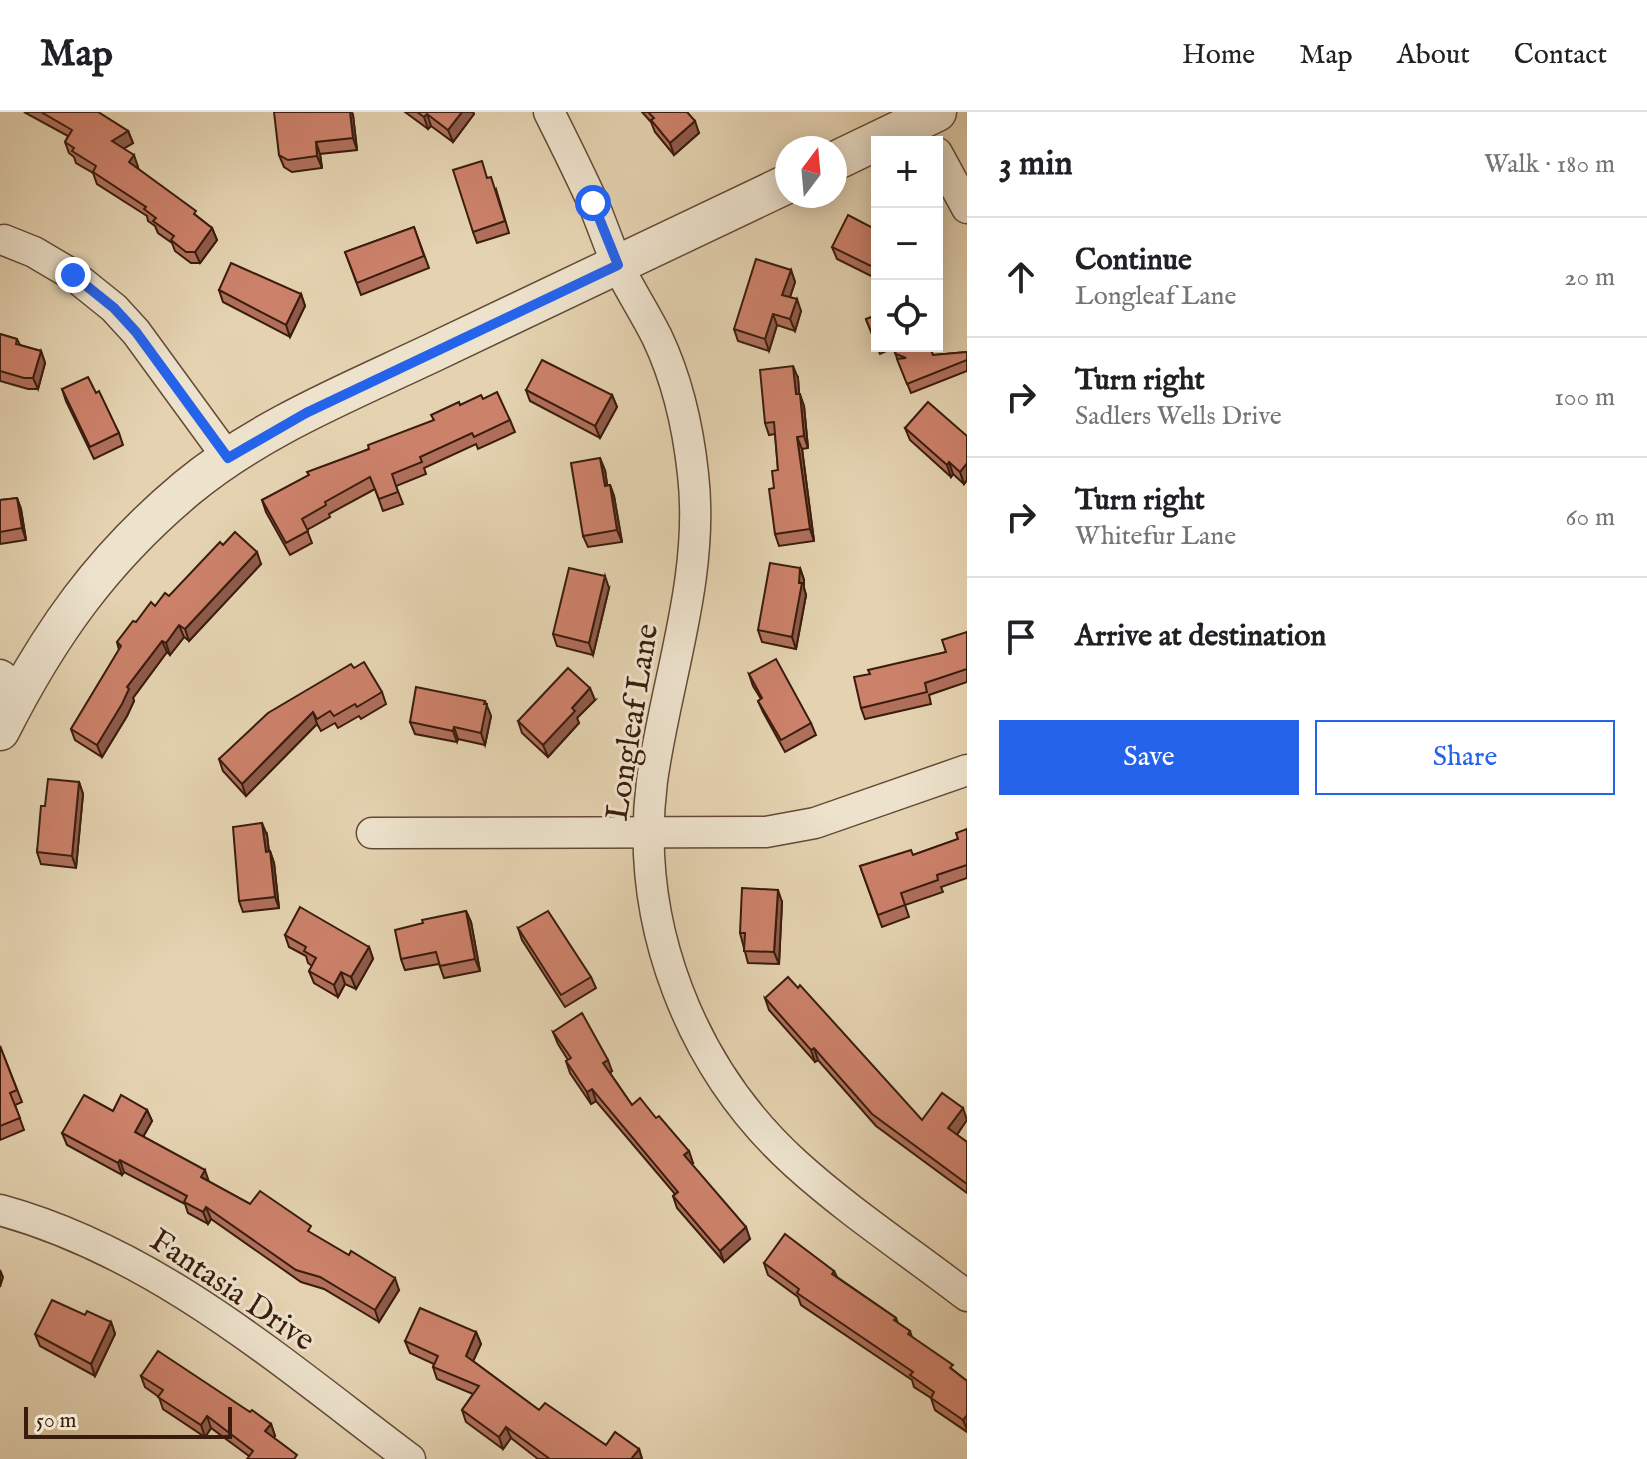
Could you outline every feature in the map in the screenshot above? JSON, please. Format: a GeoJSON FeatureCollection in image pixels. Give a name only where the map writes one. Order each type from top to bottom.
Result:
{"type":"FeatureCollection","features":[{"type":"Feature","properties":{"kind":"street","name":"Longleaf Lane"},"geometry":{"type":"LineString","coordinates":[[549,112],[593,203],[618,265],[658,339],[673,376],[685,423],[693,476],[695,519],[690,578],[652,782],[649,832],[651,885],[662,943],[678,995],[700,1042],[727,1087],[760,1128],[796,1164],[967,1296]]}},
{"type":"Feature","properties":{"kind":"street"},"geometry":{"type":"LineString","coordinates":[[847,157],[928,128],[967,208]]}},
{"type":"Feature","properties":{"kind":"street"},"geometry":{"type":"LineString","coordinates":[[0,731],[11,682],[81,594],[125,544],[188,487],[228,458],[306,413],[775,190]]}},
{"type":"Feature","properties":{"kind":"street"},"geometry":{"type":"LineString","coordinates":[[4,240],[34,252],[73,275],[114,308],[136,332],[228,458]]}},
{"type":"Feature","properties":{"kind":"street"},"geometry":{"type":"LineString","coordinates":[[372,833],[745,833],[815,823],[967,770]]}},
{"type":"Feature","properties":{"kind":"street","name":"Fantasia Drive"},"geometry":{"type":"LineString","coordinates":[[0,1210],[97,1245],[159,1277],[241,1332],[410,1459]]}},
{"type":"Feature","properties":{"kind":"building"},"geometry":{"type":"Polygon","coordinates":[[[41,112],[98,112],[128,131],[112,141],[134,155],[129,162],[196,211],[194,214],[212,228],[195,252],[186,252],[171,240],[174,236],[153,221],[156,218],[144,209],[146,207],[93,172],[96,166],[72,151],[74,148],[65,142],[72,130],[41,112]]]}},
{"type":"Feature","properties":{"kind":"building"},"geometry":{"type":"Polygon","coordinates":[[[274,112],[350,112],[353,138],[316,142],[317,156],[288,160],[279,155],[274,112]]]}},
{"type":"Feature","properties":{"kind":"building"},"geometry":{"type":"Polygon","coordinates":[[[417,112],[462,112],[448,130],[427,114],[424,117],[417,112]]]}},
{"type":"Feature","properties":{"kind":"building"},"geometry":{"type":"Polygon","coordinates":[[[648,112],[687,112],[695,121],[670,143],[648,112]]]}},
{"type":"Feature","properties":{"kind":"building"},"geometry":{"type":"Polygon","coordinates":[[[482,161],[487,178],[491,177],[505,221],[473,232],[453,170],[482,161]]]}},
{"type":"Feature","properties":{"kind":"building"},"geometry":{"type":"Polygon","coordinates":[[[848,215],[871,227],[871,266],[832,247],[848,215]]]}},
{"type":"Feature","properties":{"kind":"building"},"geometry":{"type":"Polygon","coordinates":[[[414,227],[424,256],[357,283],[345,252],[414,227]]]}},
{"type":"Feature","properties":{"kind":"building"},"geometry":{"type":"Polygon","coordinates":[[[756,259],[791,270],[782,295],[797,299],[790,319],[773,314],[765,339],[734,329],[756,259]]]}},
{"type":"Feature","properties":{"kind":"building"},"geometry":{"type":"Polygon","coordinates":[[[231,263],[301,294],[286,325],[219,290],[231,263]]]}},
{"type":"Feature","properties":{"kind":"building"},"geometry":{"type":"Polygon","coordinates":[[[0,334],[17,339],[16,344],[41,351],[33,378],[0,371],[0,334]]]}},
{"type":"Feature","properties":{"kind":"building"},"geometry":{"type":"Polygon","coordinates":[[[967,352],[967,360],[907,384],[897,359],[906,358],[896,354],[967,352]]]}},
{"type":"Feature","properties":{"kind":"building"},"geometry":{"type":"Polygon","coordinates":[[[542,360],[612,395],[595,426],[526,390],[542,360]]]}},
{"type":"Feature","properties":{"kind":"building"},"geometry":{"type":"Polygon","coordinates":[[[793,366],[796,394],[800,394],[804,436],[797,437],[810,529],[775,534],[769,489],[774,488],[772,471],[778,470],[774,422],[765,423],[760,370],[793,366]]]}},
{"type":"Feature","properties":{"kind":"building"},"geometry":{"type":"Polygon","coordinates":[[[88,377],[96,393],[99,391],[119,433],[90,447],[62,389],[88,377]]]}},
{"type":"Feature","properties":{"kind":"building"},"geometry":{"type":"Polygon","coordinates":[[[497,392],[510,420],[474,437],[472,433],[420,457],[422,462],[392,474],[398,492],[379,499],[370,477],[302,519],[308,531],[286,543],[262,500],[309,475],[307,472],[434,420],[431,415],[459,402],[460,405],[481,395],[483,399],[497,392]]]}},
{"type":"Feature","properties":{"kind":"building"},"geometry":{"type":"Polygon","coordinates":[[[928,402],[967,436],[967,463],[960,472],[949,462],[947,465],[905,428],[928,402]]]}},
{"type":"Feature","properties":{"kind":"building"},"geometry":{"type":"Polygon","coordinates":[[[600,458],[605,486],[610,485],[617,530],[583,536],[571,463],[600,458]]]}},
{"type":"Feature","properties":{"kind":"building"},"geometry":{"type":"Polygon","coordinates":[[[17,498],[22,528],[0,532],[0,500],[17,498]]]}},
{"type":"Feature","properties":{"kind":"building"},"geometry":{"type":"Polygon","coordinates":[[[235,532],[257,552],[185,629],[179,625],[166,643],[162,641],[127,687],[129,689],[122,704],[97,745],[71,729],[121,646],[117,642],[133,621],[136,622],[151,602],[155,606],[165,593],[169,596],[220,542],[223,545],[235,532]]]}},
{"type":"Feature","properties":{"kind":"building"},"geometry":{"type":"Polygon","coordinates":[[[770,563],[800,568],[799,583],[802,583],[792,637],[758,630],[770,563]]]}},
{"type":"Feature","properties":{"kind":"building"},"geometry":{"type":"Polygon","coordinates":[[[569,568],[605,576],[589,643],[553,634],[569,568]]]}},
{"type":"Feature","properties":{"kind":"building"},"geometry":{"type":"Polygon","coordinates":[[[967,632],[967,669],[925,683],[927,692],[861,708],[854,677],[870,674],[868,670],[946,652],[942,640],[967,632]]]}},
{"type":"Feature","properties":{"kind":"building"},"geometry":{"type":"Polygon","coordinates":[[[776,659],[811,723],[781,740],[758,701],[762,698],[749,674],[776,659]]]}},
{"type":"Feature","properties":{"kind":"building"},"geometry":{"type":"Polygon","coordinates":[[[364,662],[382,692],[334,716],[330,711],[317,719],[313,712],[242,784],[219,759],[268,713],[351,664],[354,668],[364,662]]]}},
{"type":"Feature","properties":{"kind":"building"},"geometry":{"type":"Polygon","coordinates":[[[568,668],[590,688],[572,708],[575,711],[543,745],[518,721],[568,668]]]}},
{"type":"Feature","properties":{"kind":"building"},"geometry":{"type":"Polygon","coordinates":[[[416,687],[485,701],[481,733],[410,722],[416,687]]]}},
{"type":"Feature","properties":{"kind":"building"},"geometry":{"type":"Polygon","coordinates":[[[48,779],[79,782],[72,856],[37,852],[41,806],[45,806],[48,779]]]}},
{"type":"Feature","properties":{"kind":"building"},"geometry":{"type":"Polygon","coordinates":[[[262,823],[266,852],[270,851],[275,897],[239,901],[233,827],[262,823]]]}},
{"type":"Feature","properties":{"kind":"building"},"geometry":{"type":"Polygon","coordinates":[[[967,829],[967,865],[937,875],[938,880],[901,893],[905,905],[878,915],[860,866],[911,850],[913,855],[958,839],[956,833],[967,829]]]}},
{"type":"Feature","properties":{"kind":"building"},"geometry":{"type":"Polygon","coordinates":[[[742,888],[778,890],[774,952],[744,951],[745,933],[740,933],[742,888]]]}},
{"type":"Feature","properties":{"kind":"building"},"geometry":{"type":"Polygon","coordinates":[[[300,907],[369,947],[351,977],[341,972],[334,985],[309,971],[316,958],[304,951],[306,947],[285,935],[300,907]]]}},
{"type":"Feature","properties":{"kind":"building"},"geometry":{"type":"Polygon","coordinates":[[[466,911],[475,959],[440,966],[436,952],[401,959],[395,930],[423,923],[422,920],[466,911]]]}},
{"type":"Feature","properties":{"kind":"building"},"geometry":{"type":"Polygon","coordinates":[[[548,911],[591,977],[561,995],[518,928],[548,911]]]}},
{"type":"Feature","properties":{"kind":"building"},"geometry":{"type":"Polygon","coordinates":[[[788,977],[798,988],[800,985],[922,1120],[942,1093],[963,1108],[948,1128],[967,1142],[967,1184],[872,1114],[765,998],[788,977]]]}},
{"type":"Feature","properties":{"kind":"building"},"geometry":{"type":"Polygon","coordinates":[[[582,1013],[608,1060],[603,1063],[632,1105],[640,1098],[656,1118],[659,1116],[689,1151],[684,1155],[746,1227],[720,1251],[673,1196],[678,1192],[592,1089],[587,1092],[566,1061],[571,1058],[553,1032],[582,1013]]]}},
{"type":"Feature","properties":{"kind":"building"},"geometry":{"type":"Polygon","coordinates":[[[0,1046],[17,1090],[10,1093],[20,1118],[0,1126],[0,1046]]]}},
{"type":"Feature","properties":{"kind":"building"},"geometry":{"type":"Polygon","coordinates":[[[84,1095],[113,1111],[121,1095],[147,1110],[135,1132],[205,1170],[201,1177],[250,1204],[260,1191],[311,1226],[308,1231],[349,1255],[351,1251],[395,1278],[375,1310],[320,1277],[296,1270],[206,1207],[203,1212],[184,1202],[187,1196],[62,1133],[84,1095]]]}},
{"type":"Feature","properties":{"kind":"building"},"geometry":{"type":"Polygon","coordinates":[[[785,1234],[834,1271],[832,1274],[896,1318],[894,1320],[910,1331],[908,1334],[953,1365],[950,1368],[967,1381],[967,1415],[963,1420],[931,1398],[934,1392],[910,1375],[913,1372],[797,1293],[799,1289],[764,1263],[785,1234]]]}},
{"type":"Feature","properties":{"kind":"building"},"geometry":{"type":"Polygon","coordinates":[[[52,1300],[85,1315],[87,1311],[111,1322],[91,1364],[35,1334],[52,1300]]]}},
{"type":"Feature","properties":{"kind":"building"},"geometry":{"type":"Polygon","coordinates":[[[420,1308],[476,1332],[466,1356],[539,1410],[545,1403],[606,1445],[615,1432],[639,1449],[631,1459],[550,1459],[506,1427],[499,1437],[462,1410],[479,1386],[433,1367],[438,1356],[405,1341],[420,1308]]]}},
{"type":"Feature","properties":{"kind":"building"},"geometry":{"type":"Polygon","coordinates":[[[158,1351],[271,1424],[265,1431],[297,1455],[294,1459],[247,1459],[253,1451],[207,1416],[201,1425],[158,1397],[163,1390],[141,1376],[158,1351]]]}},
{"type":"Feature","properties":{"kind":"route"},"geometry":{"type":"LineString","coordinates":[[73,275],[114,308],[136,332],[228,458],[306,413],[618,265],[593,203]]}}]}
